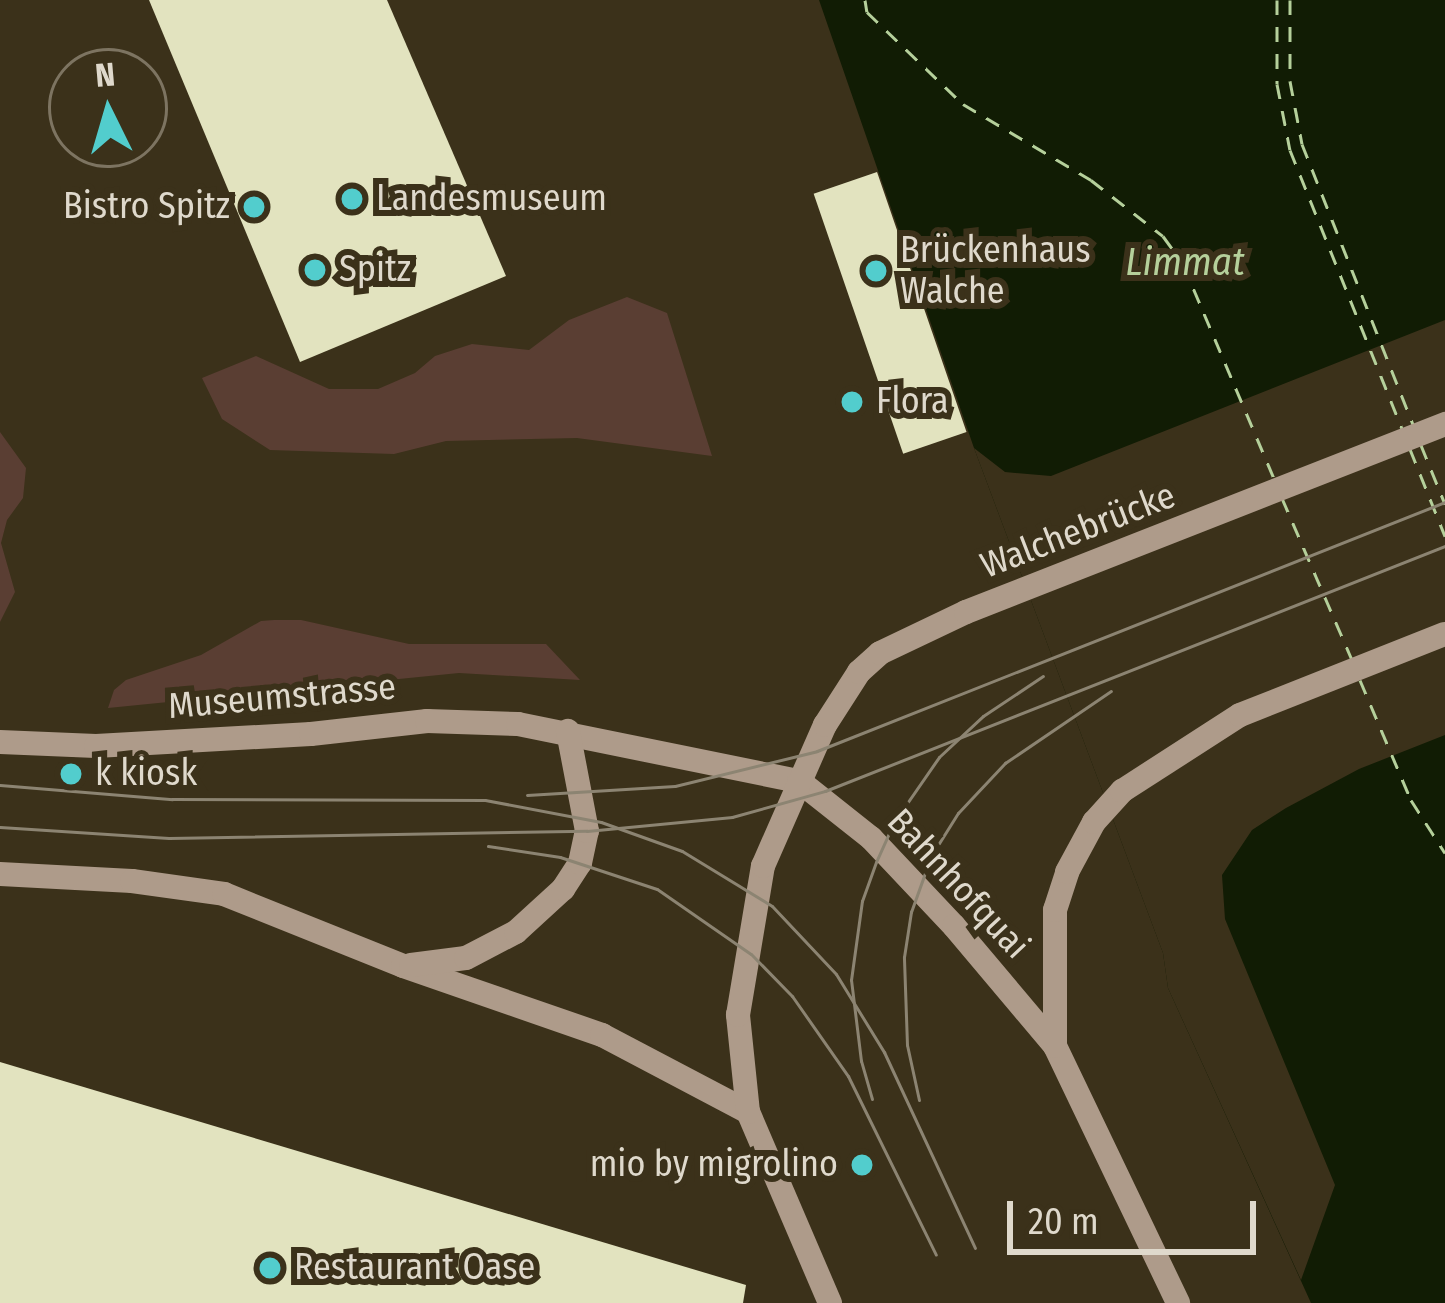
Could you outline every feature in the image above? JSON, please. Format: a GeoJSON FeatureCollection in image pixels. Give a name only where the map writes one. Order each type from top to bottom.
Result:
{"type":"FeatureCollection","features":[{"type":"Feature","properties":{"kind":"street","name":"Walchebrücke"},"geometry":{"type":"LineString","coordinates":[[799,781],[825,725],[859,672],[880,653],[966,612],[1021,595],[1445,424]]}},
{"type":"Feature","properties":{"kind":"street","name":"Bahnhofquai"},"geometry":{"type":"LineString","coordinates":[[1055,1046],[1054,910],[1067,872],[1094,822],[1150,769],[1277,698],[1445,634]]}},
{"type":"Feature","properties":{"kind":"street","name":"Museumstrasse"},"geometry":{"type":"LineString","coordinates":[[0,742],[159,743],[427,721],[568,731],[669,752]]}},
{"type":"Feature","properties":{"kind":"street"},"geometry":{"type":"LineString","coordinates":[[403,966],[466,958],[516,932],[563,889],[580,862],[587,831],[568,731]]}},
{"type":"Feature","properties":{"kind":"street","name":"Bahnhofquai"},"geometry":{"type":"LineString","coordinates":[[669,752],[799,781],[871,838],[955,926],[1055,1046],[1178,1303]]}},
{"type":"Feature","properties":{"kind":"street"},"geometry":{"type":"LineString","coordinates":[[799,781],[763,866],[748,933],[738,1015],[748,1112],[830,1303]]}},
{"type":"Feature","properties":{"kind":"street"},"geometry":{"type":"LineString","coordinates":[[0,874],[132,881],[224,894],[403,966],[602,1035],[748,1112]]}},
{"type":"Feature","properties":{"kind":"shaded area"},"geometry":{"type":"Polygon","coordinates":[[[627,297],[667,313],[712,456],[577,438],[446,441],[394,454],[270,450],[222,419],[202,378],[256,356],[329,389],[378,389],[415,373],[435,356],[472,344],[529,350],[569,320],[627,297]]]}},
{"type":"Feature","properties":{"kind":"shaded area"},"geometry":{"type":"Polygon","coordinates":[[[0,432],[26,468],[23,498],[7,520],[1,543],[15,592],[0,622],[0,432]]]}},
{"type":"Feature","properties":{"kind":"shaded area"},"geometry":{"type":"Polygon","coordinates":[[[301,620],[409,644],[546,644],[580,680],[459,673],[108,708],[114,690],[126,680],[201,655],[261,621],[301,620]]]}},
{"type":"Feature","properties":{"kind":"water","name":"Limmat"},"geometry":{"type":"Polygon","coordinates":[[[819,0],[1445,0],[1445,1303],[1311,1303],[1168,988],[1163,953],[974,448],[819,0]]]}},
{"type":"Feature","properties":{"kind":"pier"},"geometry":{"type":"Polygon","coordinates":[[[1445,320],[1445,735],[1359,769],[1286,808],[1252,830],[1222,875],[1225,919],[1335,1185],[1301,1280],[1168,988],[1163,953],[974,448],[1005,472],[1051,476],[1445,320]]]}},
{"type":"Feature","properties":{"kind":"building","name":"Landesmuseum"},"geometry":{"type":"Polygon","coordinates":[[[149,0],[387,0],[506,276],[300,362],[149,0]]]}},
{"type":"Feature","properties":{"kind":"building","name":"Brückenhaus Walche"},"geometry":{"type":"Polygon","coordinates":[[[877,172],[967,432],[903,454],[814,194],[877,172]]]}},
{"type":"Feature","properties":{"kind":"building"},"geometry":{"type":"Polygon","coordinates":[[[0,1062],[746,1285],[743,1303],[0,1303],[0,1062]]]}},
{"type":"Feature","properties":{"kind":"ferry route"},"geometry":{"type":"LineString","coordinates":[[865,0],[867,12],[963,104],[1091,180],[1163,236],[1183,264],[1274,478]]}},
{"type":"Feature","properties":{"kind":"ferry route"},"geometry":{"type":"LineString","coordinates":[[1277,0],[1277,84],[1290,150],[1402,429]]}},
{"type":"Feature","properties":{"kind":"ferry route"},"geometry":{"type":"LineString","coordinates":[[1290,0],[1290,81],[1302,144],[1413,425]]}},
{"type":"Feature","properties":{"kind":"ferry route"},"geometry":{"type":"LineString","coordinates":[[1421,445],[1445,504]]}},
{"type":"Feature","properties":{"kind":"ferry route"},"geometry":{"type":"LineString","coordinates":[[1410,449],[1445,536]]}},
{"type":"Feature","properties":{"kind":"ferry route"},"geometry":{"type":"LineString","coordinates":[[1282,498],[1352,660]]}},
{"type":"Feature","properties":{"kind":"ferry route"},"geometry":{"type":"LineString","coordinates":[[1360,680],[1411,800],[1445,853]]}},
{"type":"Feature","properties":{"kind":"tram line"},"geometry":{"type":"LineString","coordinates":[[527,795],[675,786],[817,751],[1445,502]]}},
{"type":"Feature","properties":{"kind":"tram line"},"geometry":{"type":"LineString","coordinates":[[0,827],[169,838],[587,831],[732,817],[825,791],[1445,546]]}},
{"type":"Feature","properties":{"kind":"tram line"},"geometry":{"type":"LineString","coordinates":[[872,1099],[861,1061],[851,980],[862,901],[876,862],[894,822],[939,757],[983,716],[1043,676]]}},
{"type":"Feature","properties":{"kind":"tram line"},"geometry":{"type":"LineString","coordinates":[[919,1100],[907,1045],[904,957],[911,912],[931,856],[958,813],[1005,763],[1111,691]]}},
{"type":"Feature","properties":{"kind":"tram line"},"geometry":{"type":"LineString","coordinates":[[0,785],[172,799],[485,800],[601,822],[682,851],[772,906],[836,974],[884,1052],[975,1248]]}},
{"type":"Feature","properties":{"kind":"tram line"},"geometry":{"type":"LineString","coordinates":[[488,846],[560,857],[657,889],[751,954],[792,996],[848,1076],[936,1255]]}},
{"type":"Feature","properties":{"kind":"place","name":"Landesmuseum"},"geometry":{"type":"Point","coordinates":[352,199]}},
{"type":"Feature","properties":{"kind":"place","name":"Bistro Spitz"},"geometry":{"type":"Point","coordinates":[254,207]}},
{"type":"Feature","properties":{"kind":"place","name":"Spitz"},"geometry":{"type":"Point","coordinates":[315,270]}},
{"type":"Feature","properties":{"kind":"place","name":"Brückenhaus Walche"},"geometry":{"type":"Point","coordinates":[876,271]}},
{"type":"Feature","properties":{"kind":"place","name":"Flora"},"geometry":{"type":"Point","coordinates":[852,402]}},
{"type":"Feature","properties":{"kind":"place","name":"k kiosk"},"geometry":{"type":"Point","coordinates":[71,774]}},
{"type":"Feature","properties":{"kind":"place","name":"mio by migrolino"},"geometry":{"type":"Point","coordinates":[862,1165]}},
{"type":"Feature","properties":{"kind":"place","name":"Restaurant Oase"},"geometry":{"type":"Point","coordinates":[270,1268]}}]}
